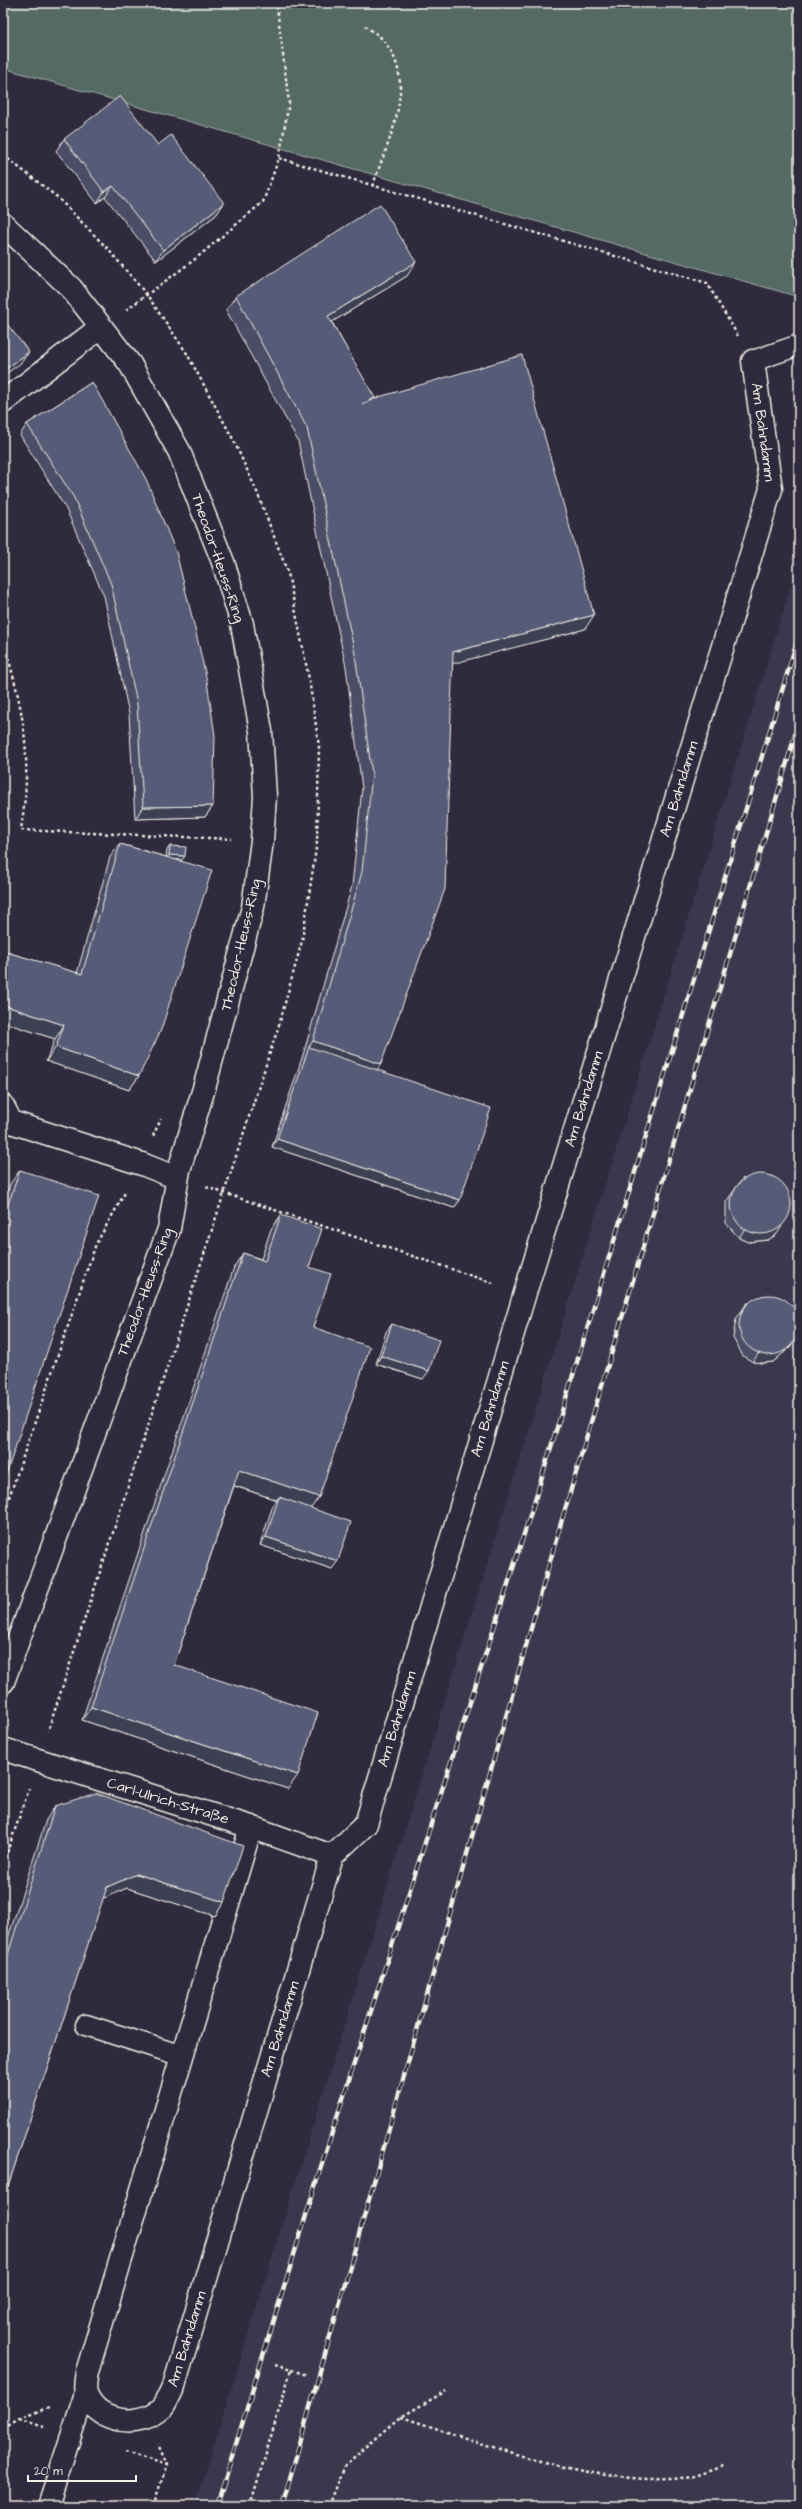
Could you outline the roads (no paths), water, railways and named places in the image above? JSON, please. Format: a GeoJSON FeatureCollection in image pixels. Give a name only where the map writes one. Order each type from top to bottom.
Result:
{"type":"FeatureCollection","features":[{"type":"Feature","properties":{"kind":"street","name":"Theodor-Heuss-Ring"},"geometry":{"type":"LineString","coordinates":[[3,224],[71,288],[130,364],[179,451],[225,568],[242,624],[262,731],[264,796],[262,841],[253,906],[205,1085],[177,1178],[169,1229],[3,1682]]}},
{"type":"Feature","properties":{"kind":"street"},"geometry":{"type":"LineString","coordinates":[[3,402],[101,327]]}},
{"type":"Feature","properties":{"kind":"street","name":"Am Bahndamm"},"geometry":{"type":"LineString","coordinates":[[85,2393],[95,2407],[108,2416],[129,2422],[147,2419],[163,2407],[174,2386],[332,1856],[366,1824],[525,1293],[771,489],[753,361]]}},
{"type":"Feature","properties":{"kind":"street"},"geometry":{"type":"LineString","coordinates":[[6,1119],[142,1164],[177,1178]]}},
{"type":"Feature","properties":{"kind":"street","name":"Carl-Ulrich-Straße"},"geometry":{"type":"LineString","coordinates":[[3,1749],[251,1827],[332,1856]]}},
{"type":"Feature","properties":{"kind":"street"},"geometry":{"type":"LineString","coordinates":[[85,2393],[86,2372],[251,1827]]}},
{"type":"Feature","properties":{"kind":"lane"},"geometry":{"type":"LineString","coordinates":[[753,361],[799,344]]}},
{"type":"Feature","properties":{"kind":"lane"},"geometry":{"type":"LineString","coordinates":[[86,2025],[182,2056]]}},
{"type":"Feature","properties":{"kind":"lane"},"geometry":{"type":"LineString","coordinates":[[48,2506],[85,2393]]}},
{"type":"Feature","properties":{"kind":"railway"},"geometry":{"type":"LineString","coordinates":[[217,2506],[319,2173],[533,1506],[799,635]]}},
{"type":"Feature","properties":{"kind":"railway"},"geometry":{"type":"LineString","coordinates":[[282,2506],[558,1533],[799,722]]}}]}
